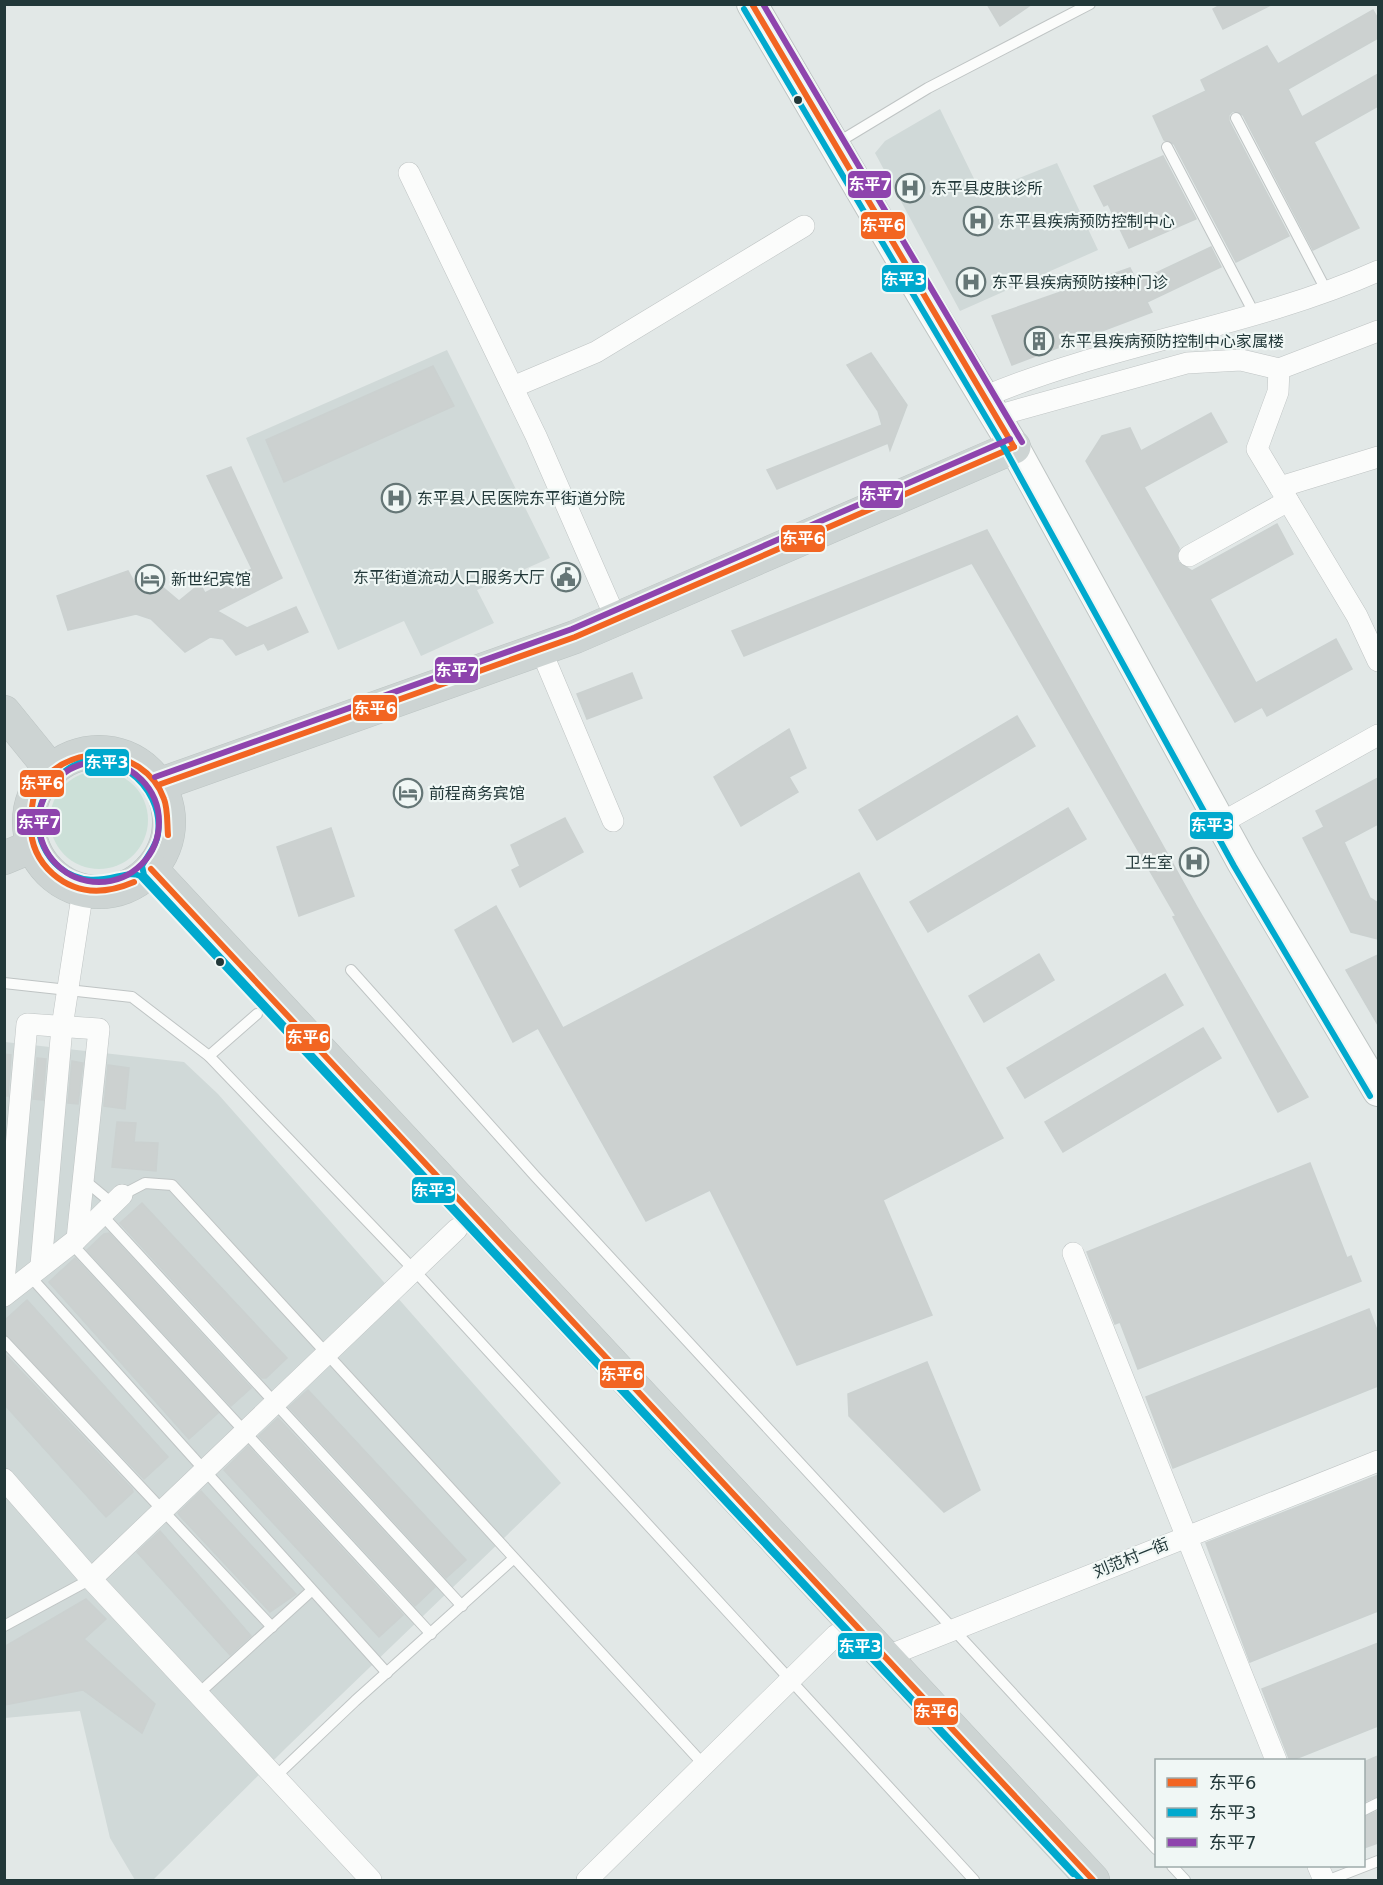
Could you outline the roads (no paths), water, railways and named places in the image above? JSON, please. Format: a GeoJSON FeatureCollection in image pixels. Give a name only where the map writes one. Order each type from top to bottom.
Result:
{"type":"FeatureCollection","features":[{"type":"Feature","properties":{"kind":"main road"},"geometry":{"type":"LineString","coordinates":[[158,785],[541,650],[616,620],[1014,447]]}},
{"type":"Feature","properties":{"kind":"main road"},"geometry":{"type":"LineString","coordinates":[[4,712],[52,771]]}},
{"type":"Feature","properties":{"kind":"main road"},"geometry":{"type":"LineString","coordinates":[[87,753],[115,754],[140,765],[158,785],[166,804],[169,825],[163,850],[142,876],[111,891],[83,890],[59,879],[19,852],[31,807],[42,782],[62,763],[87,753]]}},
{"type":"Feature","properties":{"kind":"main road"},"geometry":{"type":"LineString","coordinates":[[142,876],[257,1014],[1065,1881]]}},
{"type":"Feature","properties":{"kind":"main road"},"geometry":{"type":"LineString","coordinates":[[142,876],[885,1657],[1093,1881]]}},
{"type":"Feature","properties":{"kind":"street"},"geometry":{"type":"LineString","coordinates":[[752,4],[1014,447],[1221,823],[1378,1091]]}},
{"type":"Feature","properties":{"kind":"street"},"geometry":{"type":"LineString","coordinates":[[409,173],[513,387],[616,620]]}},
{"type":"Feature","properties":{"kind":"street"},"geometry":{"type":"LineString","coordinates":[[513,387],[596,352],[804,226]]}},
{"type":"Feature","properties":{"kind":"street"},"geometry":{"type":"LineString","coordinates":[[990,407],[1026,380],[1254,313],[1378,271]]}},
{"type":"Feature","properties":{"kind":"street"},"geometry":{"type":"LineString","coordinates":[[990,407],[1187,363],[1241,360],[1279,369],[1378,330]]}},
{"type":"Feature","properties":{"kind":"street"},"geometry":{"type":"LineString","coordinates":[[1279,369],[1278,392],[1257,449],[1357,616],[1378,661]]}},
{"type":"Feature","properties":{"kind":"street"},"geometry":{"type":"LineString","coordinates":[[1189,556],[1284,494],[1378,457]]}},
{"type":"Feature","properties":{"kind":"street"},"geometry":{"type":"LineString","coordinates":[[541,650],[613,821]]}},
{"type":"Feature","properties":{"kind":"street"},"geometry":{"type":"LineString","coordinates":[[1221,823],[1378,735]]}},
{"type":"Feature","properties":{"kind":"street"},"geometry":{"type":"LineString","coordinates":[[35,1270],[62,1027],[83,890]]}},
{"type":"Feature","properties":{"kind":"street"},"geometry":{"type":"LineString","coordinates":[[4,1282],[9,1175],[27,1024],[99,1029],[74,1241]]}},
{"type":"Feature","properties":{"kind":"street"},"geometry":{"type":"LineString","coordinates":[[4,1296],[74,1241],[112,1205]]}},
{"type":"Feature","properties":{"kind":"street"},"geometry":{"type":"LineString","coordinates":[[91,1579],[457,1229]]}},
{"type":"Feature","properties":{"kind":"street"},"geometry":{"type":"LineString","coordinates":[[1074,1253],[1275,1759]]}},
{"type":"Feature","properties":{"kind":"street","name":"刘范村一街"},"geometry":{"type":"LineString","coordinates":[[885,1657],[1378,1461]]}},
{"type":"Feature","properties":{"kind":"street"},"geometry":{"type":"LineString","coordinates":[[4,1479],[91,1579],[371,1881]]}},
{"type":"Feature","properties":{"kind":"street"},"geometry":{"type":"LineString","coordinates":[[587,1881],[836,1635]]}},
{"type":"Feature","properties":{"kind":"street"},"geometry":{"type":"LineString","coordinates":[[1318,1867],[1324,1881]]}},
{"type":"Feature","properties":{"kind":"lane"},"geometry":{"type":"LineString","coordinates":[[834,144],[928,88],[1090,4]]}},
{"type":"Feature","properties":{"kind":"lane"},"geometry":{"type":"LineString","coordinates":[[1236,118],[1326,290]]}},
{"type":"Feature","properties":{"kind":"lane"},"geometry":{"type":"LineString","coordinates":[[1167,147],[1254,313]]}},
{"type":"Feature","properties":{"kind":"lane"},"geometry":{"type":"LineString","coordinates":[[351,970],[535,1176],[952,1630],[1155,1847]]}},
{"type":"Feature","properties":{"kind":"lane"},"geometry":{"type":"LineString","coordinates":[[4,983],[68,988],[132,998],[209,1056],[414,1270],[974,1881]]}},
{"type":"Feature","properties":{"kind":"lane"},"geometry":{"type":"LineString","coordinates":[[209,1056],[257,1014]]}},
{"type":"Feature","properties":{"kind":"lane"},"geometry":{"type":"LineString","coordinates":[[83,1179],[112,1205],[275,1403],[462,1606]]}},
{"type":"Feature","properties":{"kind":"lane"},"geometry":{"type":"LineString","coordinates":[[112,1205],[145,1183],[172,1185],[704,1765]]}},
{"type":"Feature","properties":{"kind":"lane"},"geometry":{"type":"LineString","coordinates":[[74,1241],[245,1432],[431,1634]]}},
{"type":"Feature","properties":{"kind":"lane"},"geometry":{"type":"LineString","coordinates":[[35,1270],[205,1470],[311,1591],[387,1673]]}},
{"type":"Feature","properties":{"kind":"lane"},"geometry":{"type":"LineString","coordinates":[[4,1341],[272,1627]]}},
{"type":"Feature","properties":{"kind":"lane"},"geometry":{"type":"LineString","coordinates":[[275,1777],[513,1559]]}},
{"type":"Feature","properties":{"kind":"lane"},"geometry":{"type":"LineString","coordinates":[[4,1626],[91,1579]]}},
{"type":"Feature","properties":{"kind":"lane"},"geometry":{"type":"LineString","coordinates":[[198,1694],[311,1591]]}},
{"type":"Feature","properties":{"kind":"lane"},"geometry":{"type":"LineString","coordinates":[[1173,1867],[1185,1881]]}},
{"type":"Feature","properties":{"kind":"lane"},"geometry":{"type":"LineString","coordinates":[[1329,1881],[1363,1867]]}},
{"type":"Feature","properties":{"kind":"place","name":"东平县皮肤诊所"},"geometry":{"type":"Point","coordinates":[910,188]}},
{"type":"Feature","properties":{"kind":"place","name":"东平县疾病预防控制中心"},"geometry":{"type":"Point","coordinates":[978,221]}},
{"type":"Feature","properties":{"kind":"place","name":"东平县疾病预防接种门诊"},"geometry":{"type":"Point","coordinates":[971,282]}},
{"type":"Feature","properties":{"kind":"place","name":"东平县疾病预防控制中心家属楼"},"geometry":{"type":"Point","coordinates":[1039,341]}},
{"type":"Feature","properties":{"kind":"place","name":"东平县人民医院东平街道分院"},"geometry":{"type":"Point","coordinates":[396,498]}},
{"type":"Feature","properties":{"kind":"place","name":"东平街道流动人口服务大厅"},"geometry":{"type":"Point","coordinates":[566,577]}},
{"type":"Feature","properties":{"kind":"place","name":"新世纪宾馆"},"geometry":{"type":"Point","coordinates":[150,579]}},
{"type":"Feature","properties":{"kind":"place","name":"前程商务宾馆"},"geometry":{"type":"Point","coordinates":[408,793]}},
{"type":"Feature","properties":{"kind":"place","name":"卫生室"},"geometry":{"type":"Point","coordinates":[1194,862]}}]}
